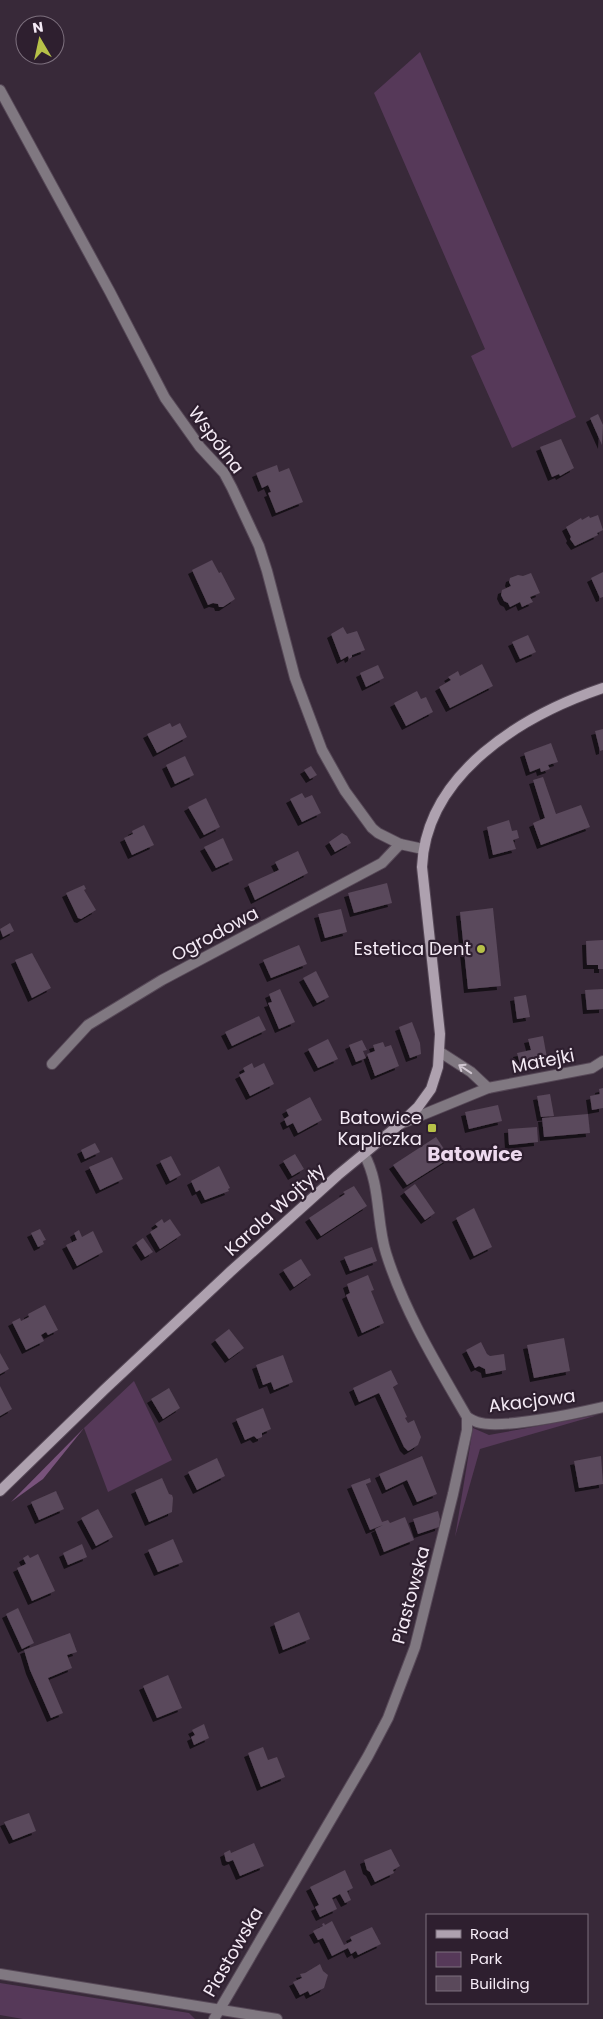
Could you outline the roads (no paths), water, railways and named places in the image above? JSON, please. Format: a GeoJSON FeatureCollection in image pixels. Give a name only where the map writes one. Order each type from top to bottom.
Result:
{"type":"FeatureCollection","features":[{"type":"Feature","properties":{"kind":"street","name":"Wspólna"},"geometry":{"type":"LineString","coordinates":[[0,90],[110,292],[165,398],[200,448],[224,472],[232,488],[259,546],[294,678],[322,750],[345,791],[372,828],[400,844],[423,848]]}},
{"type":"Feature","properties":{"kind":"street","name":"Karola Wojtyły"},"geometry":{"type":"LineString","coordinates":[[0,1491],[230,1272],[418,1107],[431,1089],[438,1067],[440,1052],[436,992],[422,867],[423,848],[433,817],[454,782],[483,754],[532,720],[556,707],[603,688]]}},
{"type":"Feature","properties":{"kind":"street","name":"Ogrodowa"},"geometry":{"type":"LineString","coordinates":[[52,1064],[88,1025],[162,980],[382,863],[400,844]]}},
{"type":"Feature","properties":{"kind":"street"},"geometry":{"type":"LineString","coordinates":[[440,1052],[471,1072],[488,1088]]}},
{"type":"Feature","properties":{"kind":"street","name":"Matejki"},"geometry":{"type":"LineString","coordinates":[[400,1124],[488,1088],[592,1068],[603,1062]]}},
{"type":"Feature","properties":{"kind":"street"},"geometry":{"type":"LineString","coordinates":[[364,1154],[373,1175],[382,1238],[389,1264],[421,1336],[467,1417]]}},
{"type":"Feature","properties":{"kind":"street","name":"Akacjowa"},"geometry":{"type":"LineString","coordinates":[[467,1417],[478,1423],[491,1424],[530,1421],[603,1407]]}},
{"type":"Feature","properties":{"kind":"street","name":"Piastowska"},"geometry":{"type":"LineString","coordinates":[[214,2019],[368,1756],[388,1718],[415,1647],[431,1588],[454,1494],[467,1430],[467,1417]]}},
{"type":"Feature","properties":{"kind":"street"},"geometry":{"type":"LineString","coordinates":[[0,1974],[277,2019]]}},
{"type":"Feature","properties":{"kind":"place","name":"Estetica Dent"},"geometry":{"type":"Point","coordinates":[481,949]}},
{"type":"Feature","properties":{"kind":"place","name":"Batowice Kapliczka"},"geometry":{"type":"Point","coordinates":[432,1128]}},
{"type":"Feature","properties":{"kind":"district","name":"Batowice"},"geometry":{"type":"Point","coordinates":[475,1154]}}]}
